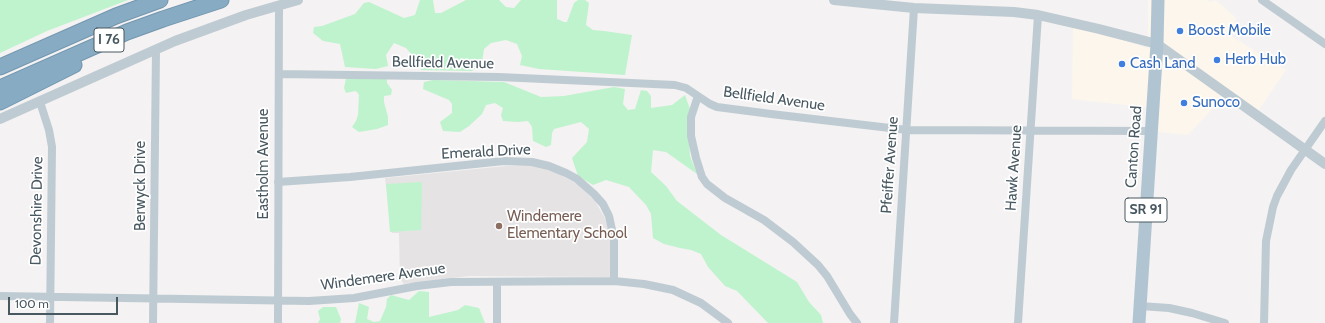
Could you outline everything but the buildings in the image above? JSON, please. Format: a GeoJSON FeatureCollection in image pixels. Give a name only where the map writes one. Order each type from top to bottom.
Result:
{"type":"FeatureCollection","features":[{"type":"Feature","properties":{"kind":"highway","name":"I 76"},"geometry":{"type":"LineString","coordinates":[[0,67],[96,24],[160,0]]}},
{"type":"Feature","properties":{"kind":"highway","name":"I 76"},"geometry":{"type":"LineString","coordinates":[[0,88],[127,32],[221,0]]}},
{"type":"Feature","properties":{"kind":"highway"},"geometry":{"type":"LineString","coordinates":[[0,102],[64,71],[127,32]]}},
{"type":"Feature","properties":{"kind":"main road","name":"SR 91"},"geometry":{"type":"LineString","coordinates":[[1157,44],[1158,0]]}},
{"type":"Feature","properties":{"kind":"main road","name":"Canton Road"},"geometry":{"type":"LineString","coordinates":[[1138,323],[1157,44]]}},
{"type":"Feature","properties":{"kind":"street"},"geometry":{"type":"LineString","coordinates":[[0,120],[156,50],[224,22],[298,0]]}},
{"type":"Feature","properties":{"kind":"street"},"geometry":{"type":"LineString","coordinates":[[834,0],[914,8],[1014,12],[1038,15],[1157,44],[1325,164]]}},
{"type":"Feature","properties":{"kind":"street"},"geometry":{"type":"LineString","coordinates":[[1262,0],[1325,44]]}},
{"type":"Feature","properties":{"kind":"street","name":"Eastholm Avenue"},"geometry":{"type":"LineString","coordinates":[[278,323],[279,5]]}},
{"type":"Feature","properties":{"kind":"street","name":"Pfeiffer Avenue"},"geometry":{"type":"LineString","coordinates":[[894,323],[914,8]]}},
{"type":"Feature","properties":{"kind":"street","name":"Hawk Avenue"},"geometry":{"type":"LineString","coordinates":[[1018,323],[1038,15]]}},
{"type":"Feature","properties":{"kind":"street","name":"Berwyck Drive"},"geometry":{"type":"LineString","coordinates":[[154,323],[156,50]]}},
{"type":"Feature","properties":{"kind":"street","name":"Bellfield Avenue"},"geometry":{"type":"LineString","coordinates":[[279,74],[499,77],[675,85],[686,88],[710,104],[716,106],[907,130],[1151,131]]}},
{"type":"Feature","properties":{"kind":"street"},"geometry":{"type":"LineString","coordinates":[[698,96],[691,117],[691,136],[702,177],[707,184],[725,198],[764,220],[793,242],[818,265],[827,276],[857,323]]}},
{"type":"Feature","properties":{"kind":"street","name":"Devonshire Drive"},"geometry":{"type":"LineString","coordinates":[[40,102],[49,130],[52,147],[50,323]]}},
{"type":"Feature","properties":{"kind":"street"},"geometry":{"type":"LineString","coordinates":[[1264,323],[1264,258],[1270,218],[1277,196],[1285,179],[1325,121]]}},
{"type":"Feature","properties":{"kind":"street","name":"Emerald Drive"},"geometry":{"type":"LineString","coordinates":[[278,182],[350,177],[504,161],[532,162],[549,166],[566,173],[577,180],[594,194],[603,204],[609,216],[612,227],[615,250],[614,281]]}},
{"type":"Feature","properties":{"kind":"street","name":"Windemere Avenue"},"geometry":{"type":"LineString","coordinates":[[0,296],[309,301],[354,298],[417,286],[451,282],[614,281],[644,284],[673,290],[690,297],[716,312],[728,323]]}},
{"type":"Feature","properties":{"kind":"street"},"geometry":{"type":"LineString","coordinates":[[497,282],[498,323]]}},
{"type":"Feature","properties":{"kind":"street"},"geometry":{"type":"LineString","coordinates":[[1140,306],[1169,308],[1225,323]]}},
{"type":"Feature","properties":{"kind":"shaded area"},"geometry":{"type":"Polygon","coordinates":[[[1148,0],[1207,0],[1210,2],[1216,0],[1236,18],[1231,36],[1286,70],[1258,111],[1230,90],[1188,135],[1151,131],[1152,108],[1072,99],[1073,25],[1148,48],[1148,0]]]}},
{"type":"Feature","properties":{"kind":"shaded area","name":"Windemere Elementary School"},"geometry":{"type":"Polygon","coordinates":[[[529,165],[552,170],[577,184],[595,201],[606,220],[611,240],[610,277],[469,276],[404,284],[400,279],[399,233],[392,233],[385,178],[529,165]]]}},
{"type":"Feature","properties":{"kind":"green space"},"geometry":{"type":"Polygon","coordinates":[[[0,0],[128,0],[47,31],[0,53],[0,0]]]}},
{"type":"Feature","properties":{"kind":"green space"},"geometry":{"type":"Polygon","coordinates":[[[420,0],[433,0],[435,13],[441,13],[466,0],[499,0],[506,7],[514,8],[521,0],[557,0],[557,19],[567,22],[574,3],[578,0],[585,0],[589,3],[586,25],[593,30],[632,35],[625,75],[539,69],[520,65],[522,56],[517,44],[506,40],[491,43],[484,49],[482,62],[472,71],[421,70],[420,64],[406,48],[394,43],[386,55],[388,66],[376,69],[345,67],[340,44],[323,41],[313,33],[314,27],[322,26],[355,14],[364,3],[369,2],[404,18],[415,15],[420,0]]]}},
{"type":"Feature","properties":{"kind":"green space"},"geometry":{"type":"Polygon","coordinates":[[[346,78],[387,78],[387,83],[392,90],[391,95],[384,96],[388,125],[377,129],[359,132],[352,127],[358,115],[359,95],[355,91],[346,93],[344,88],[346,78]]]}},
{"type":"Feature","properties":{"kind":"green space"},"geometry":{"type":"Polygon","coordinates":[[[433,80],[504,82],[541,97],[564,96],[614,87],[625,89],[623,104],[628,110],[635,109],[641,90],[647,91],[651,96],[651,108],[672,105],[685,95],[690,109],[688,124],[690,156],[697,174],[666,152],[653,150],[651,172],[666,186],[677,201],[721,235],[797,282],[809,302],[821,315],[823,323],[768,323],[737,291],[725,286],[708,267],[701,254],[691,250],[664,244],[653,238],[651,214],[646,205],[629,187],[606,180],[593,185],[578,176],[572,158],[587,142],[589,129],[581,122],[554,129],[552,133],[551,145],[546,147],[533,141],[532,127],[528,121],[503,121],[501,115],[503,108],[495,103],[486,105],[482,114],[460,132],[443,131],[440,122],[452,113],[452,104],[449,100],[423,89],[424,82],[433,80]]]}},
{"type":"Feature","properties":{"kind":"green space"},"geometry":{"type":"Polygon","coordinates":[[[422,182],[421,230],[390,232],[386,184],[422,182]]]}},
{"type":"Feature","properties":{"kind":"green space"},"geometry":{"type":"Polygon","coordinates":[[[419,291],[429,292],[429,317],[458,310],[465,305],[479,308],[485,323],[355,323],[359,303],[369,307],[367,319],[374,322],[380,321],[386,307],[387,299],[391,295],[409,300],[419,291]]]}},
{"type":"Feature","properties":{"kind":"green space"},"geometry":{"type":"Polygon","coordinates":[[[323,307],[336,307],[341,319],[340,323],[318,323],[320,319],[318,311],[323,307]]]}},
{"type":"Feature","properties":{"kind":"place","name":"Boost Mobile"},"geometry":{"type":"Point","coordinates":[1180,31]}},
{"type":"Feature","properties":{"kind":"place","name":"Herb Hub"},"geometry":{"type":"Point","coordinates":[1217,60]}},
{"type":"Feature","properties":{"kind":"place","name":"Cash Land"},"geometry":{"type":"Point","coordinates":[1122,64]}},
{"type":"Feature","properties":{"kind":"place","name":"Sunoco"},"geometry":{"type":"Point","coordinates":[1184,103]}},
{"type":"Feature","properties":{"kind":"place","name":"Windemere Elementary School"},"geometry":{"type":"Point","coordinates":[499,226]}}]}
